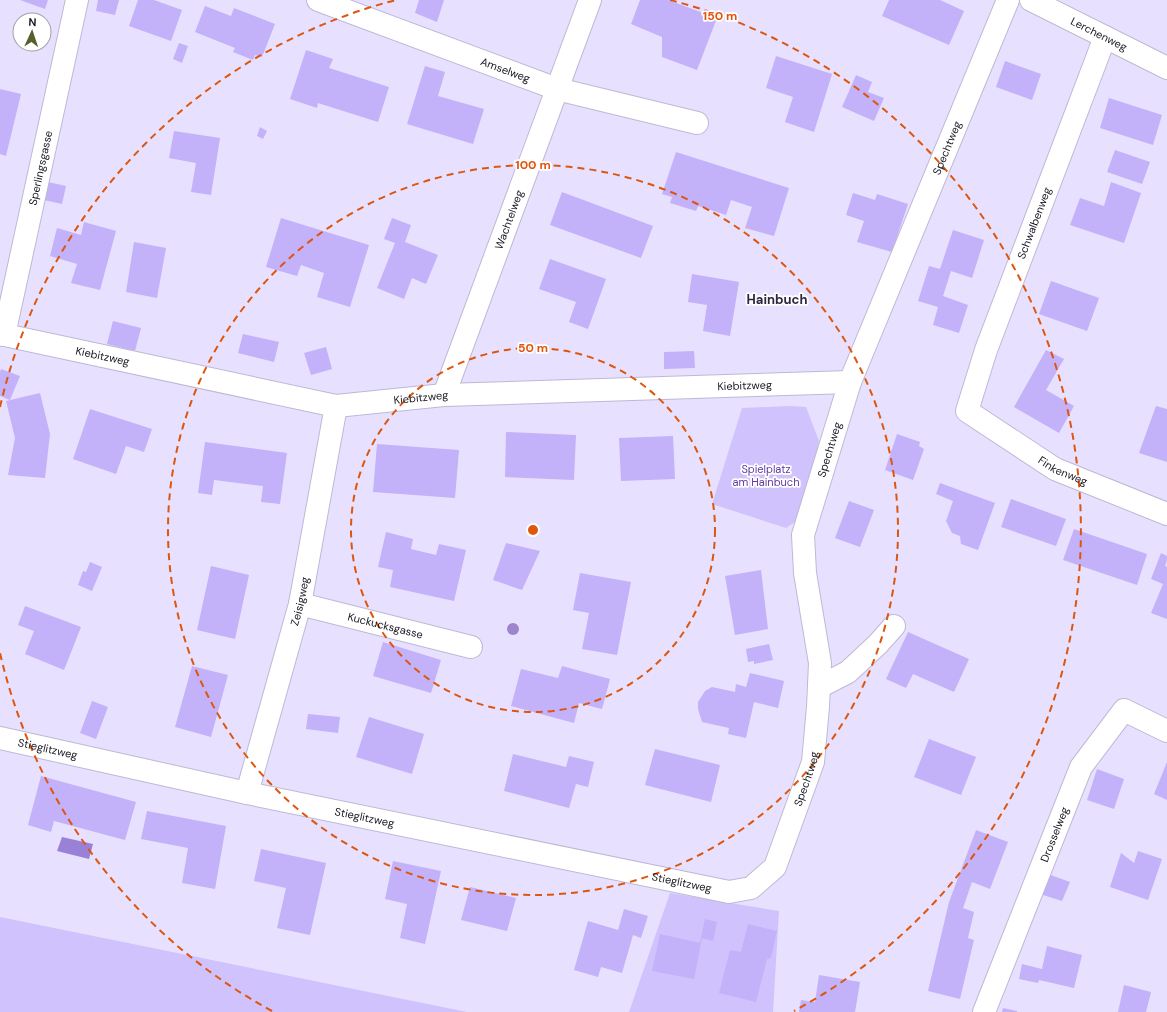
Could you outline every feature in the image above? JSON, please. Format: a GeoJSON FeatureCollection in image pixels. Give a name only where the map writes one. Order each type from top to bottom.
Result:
{"type":"FeatureCollection","features":[{"type":"Feature","properties":{"kind":"street","name":"Sperlingsgasse"},"geometry":{"type":"LineString","coordinates":[[2,335],[77,0]]}},
{"type":"Feature","properties":{"kind":"street","name":"Amselweg"},"geometry":{"type":"LineString","coordinates":[[318,0],[557,89],[697,123]]}},
{"type":"Feature","properties":{"kind":"street","name":"Wachtelweg"},"geometry":{"type":"LineString","coordinates":[[444,395],[590,0]]}},
{"type":"Feature","properties":{"kind":"street","name":"Spechtweg"},"geometry":{"type":"LineString","coordinates":[[729,892],[752,888],[776,867],[813,762],[820,663],[806,573],[803,536],[850,382],[1008,0]]}},
{"type":"Feature","properties":{"kind":"street","name":"Lerchenweg"},"geometry":{"type":"LineString","coordinates":[[1031,0],[1167,68]]}},
{"type":"Feature","properties":{"kind":"street","name":"Schwalbenweg"},"geometry":{"type":"LineString","coordinates":[[967,411],[986,350],[1104,37]]}},
{"type":"Feature","properties":{"kind":"street","name":"Kiebitzweg"},"geometry":{"type":"LineString","coordinates":[[2,335],[336,406],[444,395],[850,382]]}},
{"type":"Feature","properties":{"kind":"street","name":"Zeisigweg"},"geometry":{"type":"LineString","coordinates":[[247,792],[300,604],[336,406]]}},
{"type":"Feature","properties":{"kind":"street","name":"Finkenweg"},"geometry":{"type":"LineString","coordinates":[[967,411],[1055,469],[1167,514]]}},
{"type":"Feature","properties":{"kind":"street","name":"Kuckucksgasse"},"geometry":{"type":"LineString","coordinates":[[300,604],[471,646]]}},
{"type":"Feature","properties":{"kind":"street"},"geometry":{"type":"LineString","coordinates":[[819,687],[848,672],[878,644],[894,626]]}},
{"type":"Feature","properties":{"kind":"street","name":"Drosselweg"},"geometry":{"type":"LineString","coordinates":[[984,1012],[1081,767],[1124,710],[1167,731]]}},
{"type":"Feature","properties":{"kind":"street","name":"Stieglitzweg"},"geometry":{"type":"LineString","coordinates":[[0,738],[247,792],[729,892]]}},
{"type":"Feature","properties":{"kind":"green space","name":"Spielplatz am Hainbuch"},"geometry":{"type":"Polygon","coordinates":[[[790,406],[806,407],[819,441],[801,518],[786,528],[712,504],[742,408],[790,406]]]}},
{"type":"Feature","properties":{"kind":"green space"},"geometry":{"type":"Polygon","coordinates":[[[670,893],[779,911],[773,1012],[629,1012],[670,893]]]}},
{"type":"Feature","properties":{"kind":"green space"},"geometry":{"type":"Polygon","coordinates":[[[0,917],[467,1012],[0,1012],[0,917]]]}},
{"type":"Feature","properties":{"kind":"shaded area"},"geometry":{"type":"Polygon","coordinates":[[[62,837],[93,844],[89,859],[57,851],[62,837]]]}},
{"type":"Feature","properties":{"kind":"building"},"geometry":{"type":"Polygon","coordinates":[[[20,0],[48,0],[45,9],[20,0]]]}},
{"type":"Feature","properties":{"kind":"building"},"geometry":{"type":"Polygon","coordinates":[[[98,0],[119,0],[115,15],[96,11],[98,0]]]}},
{"type":"Feature","properties":{"kind":"building"},"geometry":{"type":"Polygon","coordinates":[[[138,0],[154,0],[182,10],[171,41],[129,26],[138,0]]]}},
{"type":"Feature","properties":{"kind":"building"},"geometry":{"type":"Polygon","coordinates":[[[419,0],[444,0],[437,22],[415,13],[419,0]]]}},
{"type":"Feature","properties":{"kind":"building"},"geometry":{"type":"Polygon","coordinates":[[[640,0],[668,0],[717,18],[697,70],[662,57],[662,37],[631,24],[640,0]]]}},
{"type":"Feature","properties":{"kind":"building"},"geometry":{"type":"Polygon","coordinates":[[[889,0],[940,0],[964,11],[949,45],[882,16],[889,0]]]}},
{"type":"Feature","properties":{"kind":"building"},"geometry":{"type":"Polygon","coordinates":[[[205,6],[231,16],[234,8],[275,24],[262,57],[255,55],[253,60],[233,52],[235,48],[195,32],[205,6]]]}},
{"type":"Feature","properties":{"kind":"building"},"geometry":{"type":"Polygon","coordinates":[[[179,43],[188,46],[182,63],[173,59],[179,43]]]}},
{"type":"Feature","properties":{"kind":"building"},"geometry":{"type":"Polygon","coordinates":[[[306,50],[333,59],[329,68],[389,87],[378,122],[318,103],[317,108],[290,99],[306,50]]]}},
{"type":"Feature","properties":{"kind":"building"},"geometry":{"type":"Polygon","coordinates":[[[776,56],[832,74],[814,132],[785,122],[793,97],[766,88],[776,56]]]}},
{"type":"Feature","properties":{"kind":"building"},"geometry":{"type":"Polygon","coordinates":[[[1005,61],[1041,74],[1032,100],[996,87],[1005,61]]]}},
{"type":"Feature","properties":{"kind":"building"},"geometry":{"type":"Polygon","coordinates":[[[425,66],[445,72],[438,96],[484,109],[473,144],[407,124],[425,66]]]}},
{"type":"Feature","properties":{"kind":"building"},"geometry":{"type":"Polygon","coordinates":[[[856,75],[872,82],[868,92],[884,98],[874,121],[842,107],[856,75]]]}},
{"type":"Feature","properties":{"kind":"building"},"geometry":{"type":"Polygon","coordinates":[[[0,89],[21,94],[6,156],[0,154],[0,89]]]}},
{"type":"Feature","properties":{"kind":"building"},"geometry":{"type":"Polygon","coordinates":[[[1109,98],[1162,115],[1153,145],[1100,128],[1109,98]]]}},
{"type":"Feature","properties":{"kind":"building"},"geometry":{"type":"Polygon","coordinates":[[[260,127],[267,131],[263,139],[257,136],[260,127]]]}},
{"type":"Feature","properties":{"kind":"building"},"geometry":{"type":"Polygon","coordinates":[[[174,131],[220,138],[211,195],[191,192],[196,163],[169,158],[174,131]]]}},
{"type":"Feature","properties":{"kind":"building"},"geometry":{"type":"Polygon","coordinates":[[[1115,150],[1150,162],[1142,184],[1107,172],[1115,150]]]}},
{"type":"Feature","properties":{"kind":"building"},"geometry":{"type":"Polygon","coordinates":[[[676,152],[789,188],[774,236],[745,228],[752,207],[731,200],[726,215],[698,206],[696,211],[670,203],[672,197],[662,194],[676,152]]]}},
{"type":"Feature","properties":{"kind":"building"},"geometry":{"type":"Polygon","coordinates":[[[48,182],[66,186],[62,204],[44,200],[48,182]]]}},
{"type":"Feature","properties":{"kind":"building"},"geometry":{"type":"Polygon","coordinates":[[[1111,182],[1141,193],[1124,243],[1070,225],[1080,198],[1104,206],[1111,182]]]}},
{"type":"Feature","properties":{"kind":"building"},"geometry":{"type":"Polygon","coordinates":[[[562,192],[653,226],[641,258],[550,225],[562,192]]]}},
{"type":"Feature","properties":{"kind":"building"},"geometry":{"type":"Polygon","coordinates":[[[853,193],[875,200],[877,194],[908,204],[892,252],[857,242],[864,221],[846,215],[853,193]]]}},
{"type":"Feature","properties":{"kind":"building"},"geometry":{"type":"Polygon","coordinates":[[[281,218],[369,245],[350,307],[317,297],[324,273],[301,265],[297,276],[266,267],[281,218]]]}},
{"type":"Feature","properties":{"kind":"building"},"geometry":{"type":"Polygon","coordinates":[[[392,218],[411,225],[405,242],[438,255],[426,284],[412,278],[404,299],[377,288],[395,243],[384,239],[392,218]]]}},
{"type":"Feature","properties":{"kind":"building"},"geometry":{"type":"Polygon","coordinates":[[[84,222],[116,231],[100,290],[71,283],[77,264],[50,256],[57,228],[81,235],[84,222]]]}},
{"type":"Feature","properties":{"kind":"building"},"geometry":{"type":"Polygon","coordinates":[[[953,230],[984,240],[972,278],[951,271],[943,296],[968,305],[959,333],[933,325],[938,307],[918,301],[929,266],[940,269],[953,230]]]}},
{"type":"Feature","properties":{"kind":"building"},"geometry":{"type":"Polygon","coordinates":[[[134,242],[166,248],[157,298],[126,292],[134,242]]]}},
{"type":"Feature","properties":{"kind":"building"},"geometry":{"type":"Polygon","coordinates":[[[550,259],[606,279],[588,329],[569,322],[576,302],[539,289],[550,259]]]}},
{"type":"Feature","properties":{"kind":"building"},"geometry":{"type":"Polygon","coordinates":[[[692,274],[739,282],[730,336],[703,331],[707,305],[688,302],[692,274]]]}},
{"type":"Feature","properties":{"kind":"building"},"geometry":{"type":"Polygon","coordinates":[[[1051,281],[1099,298],[1087,331],[1039,314],[1051,281]]]}},
{"type":"Feature","properties":{"kind":"building"},"geometry":{"type":"Polygon","coordinates":[[[113,321],[141,328],[135,351],[107,344],[113,321]]]}},
{"type":"Feature","properties":{"kind":"building"},"geometry":{"type":"Polygon","coordinates":[[[243,334],[279,342],[274,362],[238,353],[243,334]]]}},
{"type":"Feature","properties":{"kind":"building"},"geometry":{"type":"Polygon","coordinates":[[[326,347],[332,369],[311,375],[304,353],[326,347]]]}},
{"type":"Feature","properties":{"kind":"building"},"geometry":{"type":"Polygon","coordinates":[[[1046,350],[1064,359],[1046,390],[1074,406],[1059,433],[1014,407],[1046,350]]]}},
{"type":"Feature","properties":{"kind":"building"},"geometry":{"type":"Polygon","coordinates":[[[694,351],[695,368],[664,369],[664,352],[694,351]]]}},
{"type":"Feature","properties":{"kind":"building"},"geometry":{"type":"Polygon","coordinates":[[[1,369],[20,376],[10,400],[0,396],[1,369]]]}},
{"type":"Feature","properties":{"kind":"building"},"geometry":{"type":"Polygon","coordinates":[[[40,393],[50,434],[45,478],[8,475],[15,438],[6,401],[40,393]]]}},
{"type":"Feature","properties":{"kind":"building"},"geometry":{"type":"Polygon","coordinates":[[[1156,406],[1167,409],[1167,462],[1139,453],[1156,406]]]}},
{"type":"Feature","properties":{"kind":"building"},"geometry":{"type":"Polygon","coordinates":[[[90,409],[152,429],[144,452],[126,446],[116,474],[73,459],[90,409]]]}},
{"type":"Feature","properties":{"kind":"building"},"geometry":{"type":"Polygon","coordinates":[[[506,432],[576,435],[574,480],[505,477],[506,432]]]}},
{"type":"Feature","properties":{"kind":"building"},"geometry":{"type":"Polygon","coordinates":[[[897,434],[920,442],[919,446],[924,449],[913,480],[885,470],[897,434]]]}},
{"type":"Feature","properties":{"kind":"building"},"geometry":{"type":"Polygon","coordinates":[[[673,436],[675,479],[621,481],[619,438],[673,436]]]}},
{"type":"Feature","properties":{"kind":"building"},"geometry":{"type":"Polygon","coordinates":[[[205,442],[287,453],[280,504],[261,502],[263,486],[214,480],[212,495],[198,493],[205,442]]]}},
{"type":"Feature","properties":{"kind":"building"},"geometry":{"type":"Polygon","coordinates":[[[377,444],[459,450],[455,498],[373,492],[377,444]]]}},
{"type":"Feature","properties":{"kind":"building"},"geometry":{"type":"Polygon","coordinates":[[[940,483],[995,503],[978,550],[961,544],[960,536],[952,533],[946,521],[953,501],[936,494],[940,483]]]}},
{"type":"Feature","properties":{"kind":"building"},"geometry":{"type":"Polygon","coordinates":[[[1011,499],[1066,519],[1056,546],[1001,527],[1011,499]]]}},
{"type":"Feature","properties":{"kind":"building"},"geometry":{"type":"Polygon","coordinates":[[[849,501],[874,510],[860,547],[835,538],[849,501]]]}},
{"type":"Feature","properties":{"kind":"building"},"geometry":{"type":"Polygon","coordinates":[[[1074,529],[1147,554],[1137,585],[1063,560],[1074,529]]]}},
{"type":"Feature","properties":{"kind":"building"},"geometry":{"type":"Polygon","coordinates":[[[386,532],[413,539],[411,549],[436,555],[439,544],[466,550],[454,601],[390,587],[393,570],[378,567],[386,532]]]}},
{"type":"Feature","properties":{"kind":"building"},"geometry":{"type":"Polygon","coordinates":[[[506,543],[540,551],[522,590],[493,580],[506,543]]]}},
{"type":"Feature","properties":{"kind":"building"},"geometry":{"type":"Polygon","coordinates":[[[1161,553],[1167,556],[1165,566],[1167,567],[1167,619],[1151,613],[1163,584],[1151,579],[1161,553]]]}},
{"type":"Feature","properties":{"kind":"building"},"geometry":{"type":"Polygon","coordinates":[[[90,562],[102,567],[92,591],[78,585],[83,571],[86,572],[90,562]]]}},
{"type":"Feature","properties":{"kind":"building"},"geometry":{"type":"Polygon","coordinates":[[[211,566],[249,575],[235,639],[197,630],[211,566]]]}},
{"type":"Feature","properties":{"kind":"building"},"geometry":{"type":"Polygon","coordinates":[[[761,570],[768,629],[735,635],[725,576],[761,570]]]}},
{"type":"Feature","properties":{"kind":"building"},"geometry":{"type":"Polygon","coordinates":[[[580,573],[631,582],[617,655],[582,649],[589,613],[573,610],[580,573]]]}},
{"type":"Feature","properties":{"kind":"building"},"geometry":{"type":"Polygon","coordinates":[[[25,606],[81,627],[64,670],[25,654],[34,631],[18,625],[25,606]]]}},
{"type":"Feature","properties":{"kind":"building"},"geometry":{"type":"Polygon","coordinates":[[[908,632],[969,659],[954,692],[913,674],[906,688],[886,679],[908,632]]]}},
{"type":"Feature","properties":{"kind":"building"},"geometry":{"type":"Polygon","coordinates":[[[383,642],[441,660],[431,693],[373,676],[383,642]]]}},
{"type":"Feature","properties":{"kind":"building"},"geometry":{"type":"Polygon","coordinates":[[[769,644],[773,660],[754,664],[754,661],[748,662],[746,649],[769,644]]]}},
{"type":"Feature","properties":{"kind":"building"},"geometry":{"type":"Polygon","coordinates":[[[192,666],[228,675],[211,737],[175,727],[192,666]]]}},
{"type":"Feature","properties":{"kind":"building"},"geometry":{"type":"Polygon","coordinates":[[[562,666],[610,679],[602,709],[579,703],[574,723],[511,706],[521,669],[558,678],[562,666]]]}},
{"type":"Feature","properties":{"kind":"building"},"geometry":{"type":"Polygon","coordinates":[[[750,673],[784,681],[778,708],[754,702],[746,738],[728,734],[729,728],[702,722],[698,709],[698,702],[705,691],[712,687],[735,692],[736,684],[746,687],[750,673]]]}},
{"type":"Feature","properties":{"kind":"building"},"geometry":{"type":"Polygon","coordinates":[[[92,701],[108,707],[96,739],[80,733],[92,701]]]}},
{"type":"Feature","properties":{"kind":"building"},"geometry":{"type":"Polygon","coordinates":[[[308,714],[340,717],[338,733],[306,729],[308,714]]]}},
{"type":"Feature","properties":{"kind":"building"},"geometry":{"type":"Polygon","coordinates":[[[369,717],[424,734],[412,774],[356,757],[369,717]]]}},
{"type":"Feature","properties":{"kind":"building"},"geometry":{"type":"Polygon","coordinates":[[[929,739],[976,757],[961,795],[914,777],[929,739]]]}},
{"type":"Feature","properties":{"kind":"building"},"geometry":{"type":"Polygon","coordinates":[[[655,749],[720,765],[711,802],[645,785],[655,749]]]}},
{"type":"Feature","properties":{"kind":"building"},"geometry":{"type":"Polygon","coordinates":[[[513,754],[566,767],[569,756],[594,762],[588,787],[576,784],[569,808],[504,791],[513,754]]]}},
{"type":"Feature","properties":{"kind":"building"},"geometry":{"type":"Polygon","coordinates":[[[1167,762],[1167,800],[1154,794],[1167,762]]]}},
{"type":"Feature","properties":{"kind":"building"},"geometry":{"type":"Polygon","coordinates":[[[1097,769],[1124,779],[1114,809],[1087,800],[1097,769]]]}},
{"type":"Feature","properties":{"kind":"building"},"geometry":{"type":"Polygon","coordinates":[[[41,776],[136,802],[125,840],[54,821],[51,832],[28,825],[41,776]]]}},
{"type":"Feature","properties":{"kind":"building"},"geometry":{"type":"Polygon","coordinates":[[[147,811],[226,826],[215,889],[182,883],[188,848],[141,839],[147,811]]]}},
{"type":"Feature","properties":{"kind":"building"},"geometry":{"type":"Polygon","coordinates":[[[976,830],[1008,842],[990,889],[972,882],[963,908],[974,912],[968,938],[974,940],[960,999],[928,991],[949,902],[976,830]]]}},
{"type":"Feature","properties":{"kind":"building"},"geometry":{"type":"Polygon","coordinates":[[[261,849],[326,863],[310,935],[277,928],[286,888],[254,881],[261,849]]]}},
{"type":"Feature","properties":{"kind":"building"},"geometry":{"type":"Polygon","coordinates":[[[1138,851],[1162,859],[1148,900],[1110,887],[1121,853],[1134,863],[1138,851]]]}},
{"type":"Feature","properties":{"kind":"building"},"geometry":{"type":"Polygon","coordinates":[[[393,861],[441,871],[425,944],[400,938],[407,904],[385,899],[393,861]]]}},
{"type":"Feature","properties":{"kind":"building"},"geometry":{"type":"Polygon","coordinates":[[[1045,873],[1070,882],[1062,901],[1037,893],[1045,873]]]}},
{"type":"Feature","properties":{"kind":"building"},"geometry":{"type":"Polygon","coordinates":[[[470,887],[516,898],[507,931],[461,920],[470,887]]]}},
{"type":"Feature","properties":{"kind":"building"},"geometry":{"type":"Polygon","coordinates":[[[624,909],[648,916],[641,938],[633,935],[622,973],[601,967],[598,977],[574,970],[588,921],[618,930],[624,909]]]}},
{"type":"Feature","properties":{"kind":"building"},"geometry":{"type":"Polygon","coordinates":[[[705,919],[717,922],[713,941],[702,938],[694,979],[652,971],[660,934],[700,943],[705,919]]]}},
{"type":"Feature","properties":{"kind":"building"},"geometry":{"type":"Polygon","coordinates":[[[748,924],[777,931],[771,958],[767,959],[756,1002],[719,993],[730,950],[741,952],[748,924]]]}},
{"type":"Feature","properties":{"kind":"building"},"geometry":{"type":"Polygon","coordinates":[[[1047,946],[1082,955],[1074,988],[1039,980],[1038,983],[1019,979],[1022,964],[1042,969],[1047,946]]]}},
{"type":"Feature","properties":{"kind":"building"},"geometry":{"type":"Polygon","coordinates":[[[819,975],[860,982],[855,1012],[799,1012],[801,1000],[815,1002],[819,975]]]}},
{"type":"Feature","properties":{"kind":"building"},"geometry":{"type":"Polygon","coordinates":[[[1124,985],[1151,992],[1146,1012],[1118,1012],[1124,985]]]}},
{"type":"Feature","properties":{"kind":"building"},"geometry":{"type":"Polygon","coordinates":[[[1003,1008],[1017,1011],[1017,1012],[1002,1012],[1003,1008]]]}},
{"type":"Feature","properties":{"kind":"district","name":"Hainbuch"},"geometry":{"type":"Point","coordinates":[777,299]}}]}
